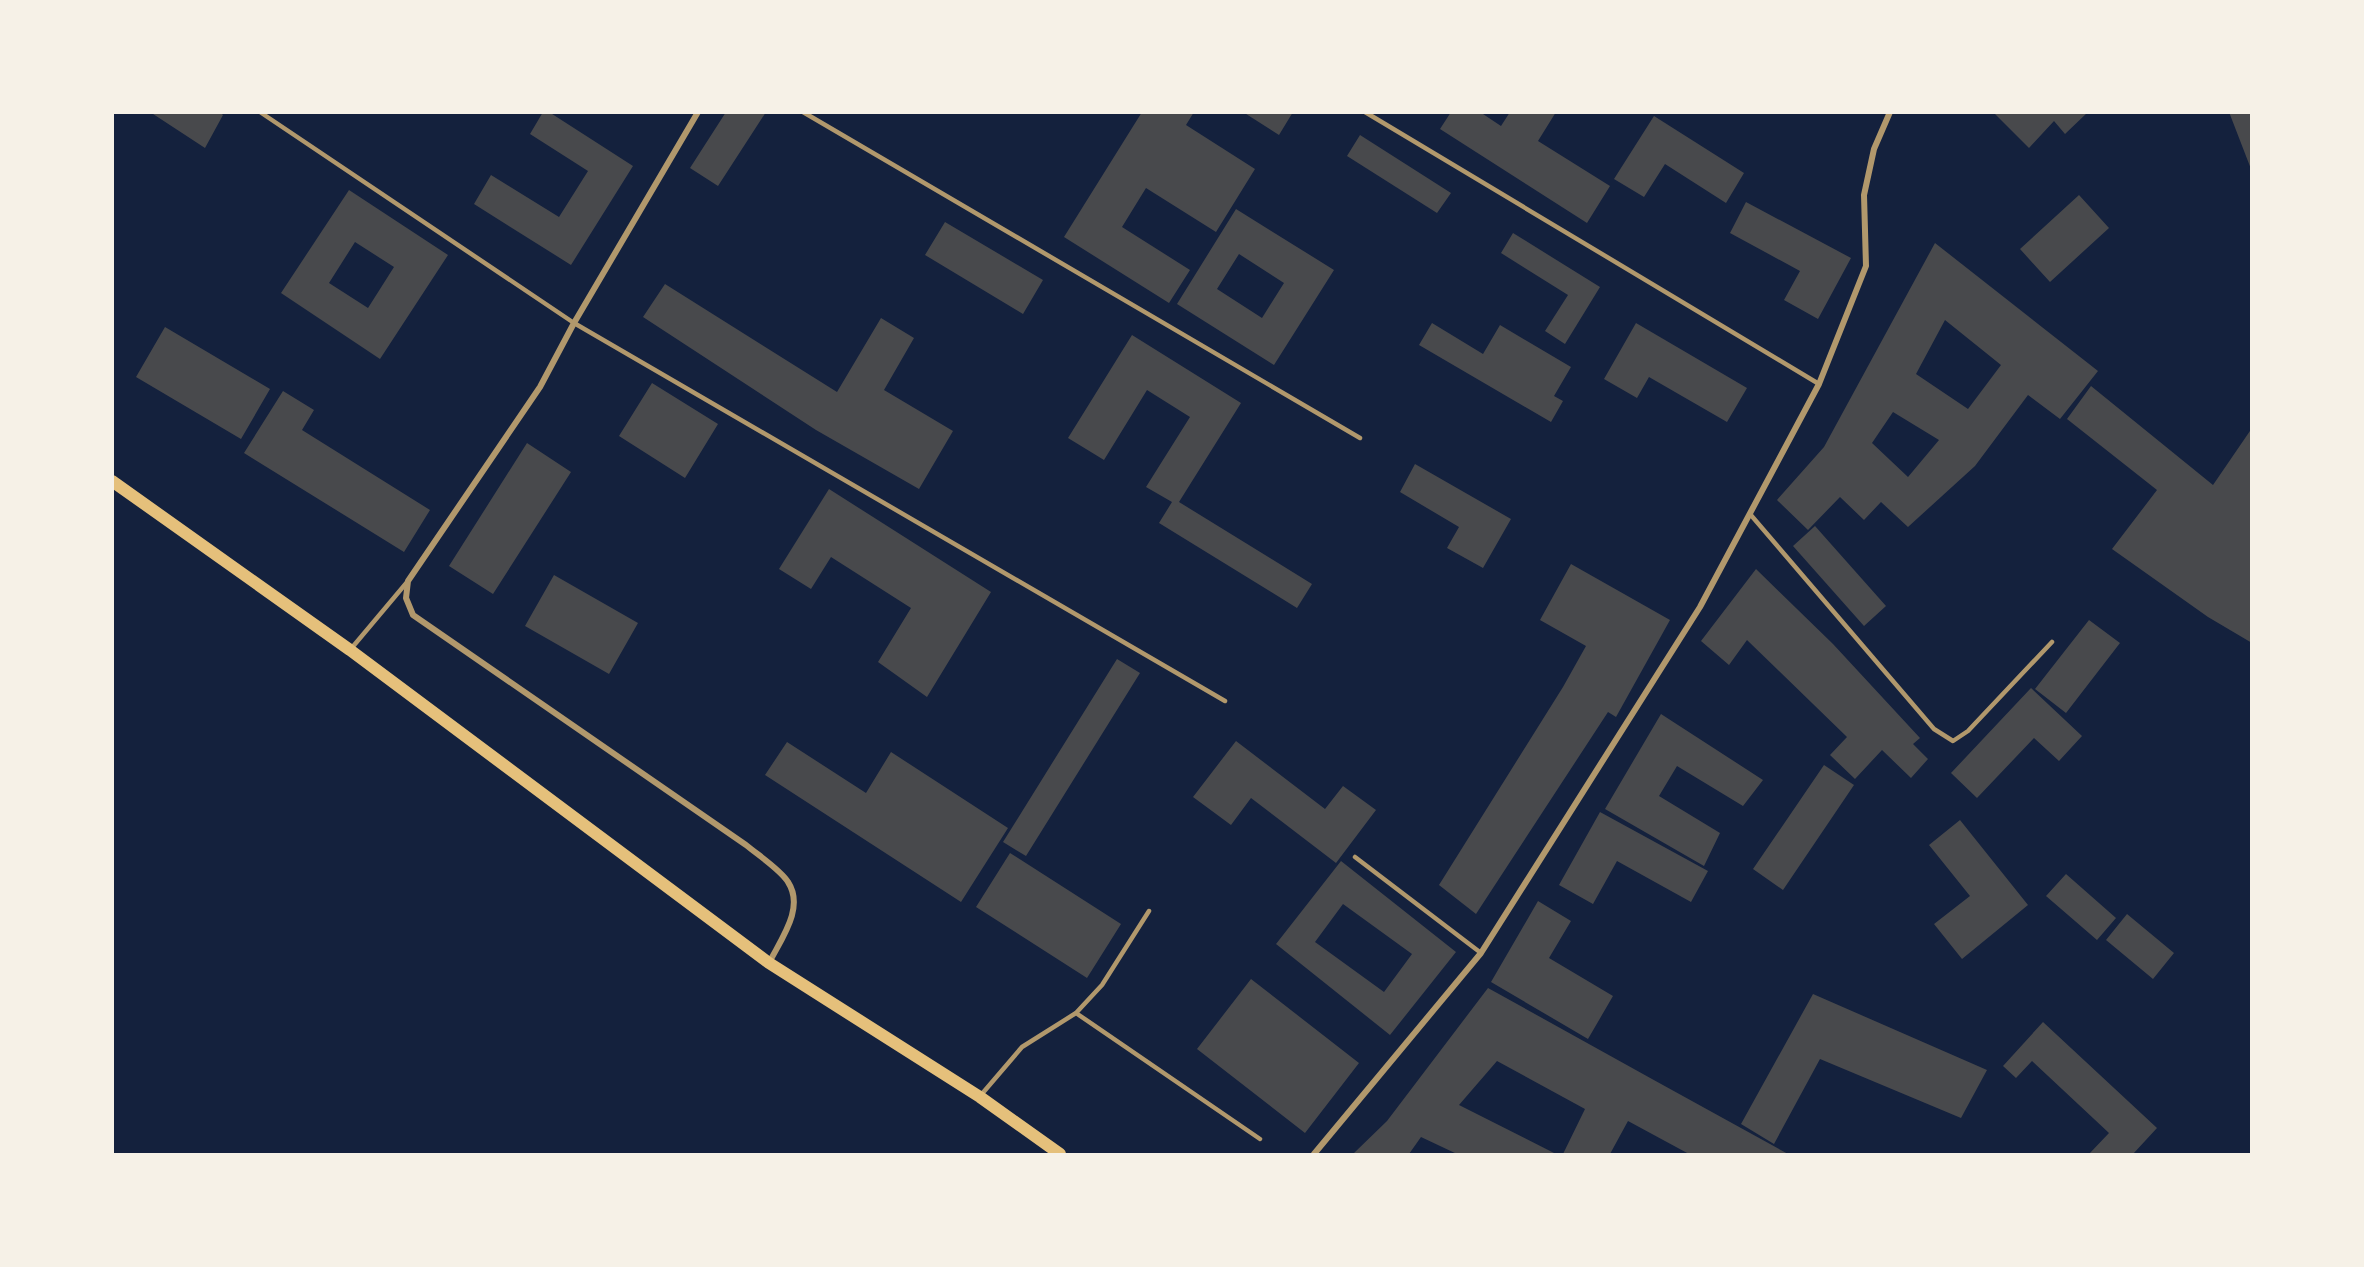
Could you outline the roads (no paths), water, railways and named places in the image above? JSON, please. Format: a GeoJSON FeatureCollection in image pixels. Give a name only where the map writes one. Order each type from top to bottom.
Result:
{"type":"FeatureCollection","features":[{"type":"Feature","properties":{"kind":"main road"},"geometry":{"type":"LineString","coordinates":[[112,481],[350,650],[769,963],[980,1097],[1060,1155]]}},
{"type":"Feature","properties":{"kind":"street"},"geometry":{"type":"LineString","coordinates":[[698,112],[574,323],[540,387],[408,581],[406,598],[413,615],[746,845],[788,880],[795,896],[794,911],[769,963]]}},
{"type":"Feature","properties":{"kind":"street"},"geometry":{"type":"LineString","coordinates":[[1314,1155],[1481,953],[1700,607],[1819,384],[1866,266],[1864,195],[1874,149],[1890,112]]}},
{"type":"Feature","properties":{"kind":"lane"},"geometry":{"type":"LineString","coordinates":[[260,112],[574,323],[1225,701]]}},
{"type":"Feature","properties":{"kind":"lane"},"geometry":{"type":"LineString","coordinates":[[803,112],[1360,438]]}},
{"type":"Feature","properties":{"kind":"lane"},"geometry":{"type":"LineString","coordinates":[[1365,112],[1819,384]]}},
{"type":"Feature","properties":{"kind":"lane"},"geometry":{"type":"LineString","coordinates":[[1750,514],[1934,729],[1953,741],[1968,731],[2052,642]]}},
{"type":"Feature","properties":{"kind":"lane"},"geometry":{"type":"LineString","coordinates":[[350,650],[408,581]]}},
{"type":"Feature","properties":{"kind":"lane"},"geometry":{"type":"LineString","coordinates":[[1355,857],[1481,953]]}},
{"type":"Feature","properties":{"kind":"lane"},"geometry":{"type":"LineString","coordinates":[[980,1097],[1022,1047],[1076,1013],[1102,985],[1149,911]]}},
{"type":"Feature","properties":{"kind":"lane"},"geometry":{"type":"LineString","coordinates":[[1076,1013],[1260,1139]]}}]}
